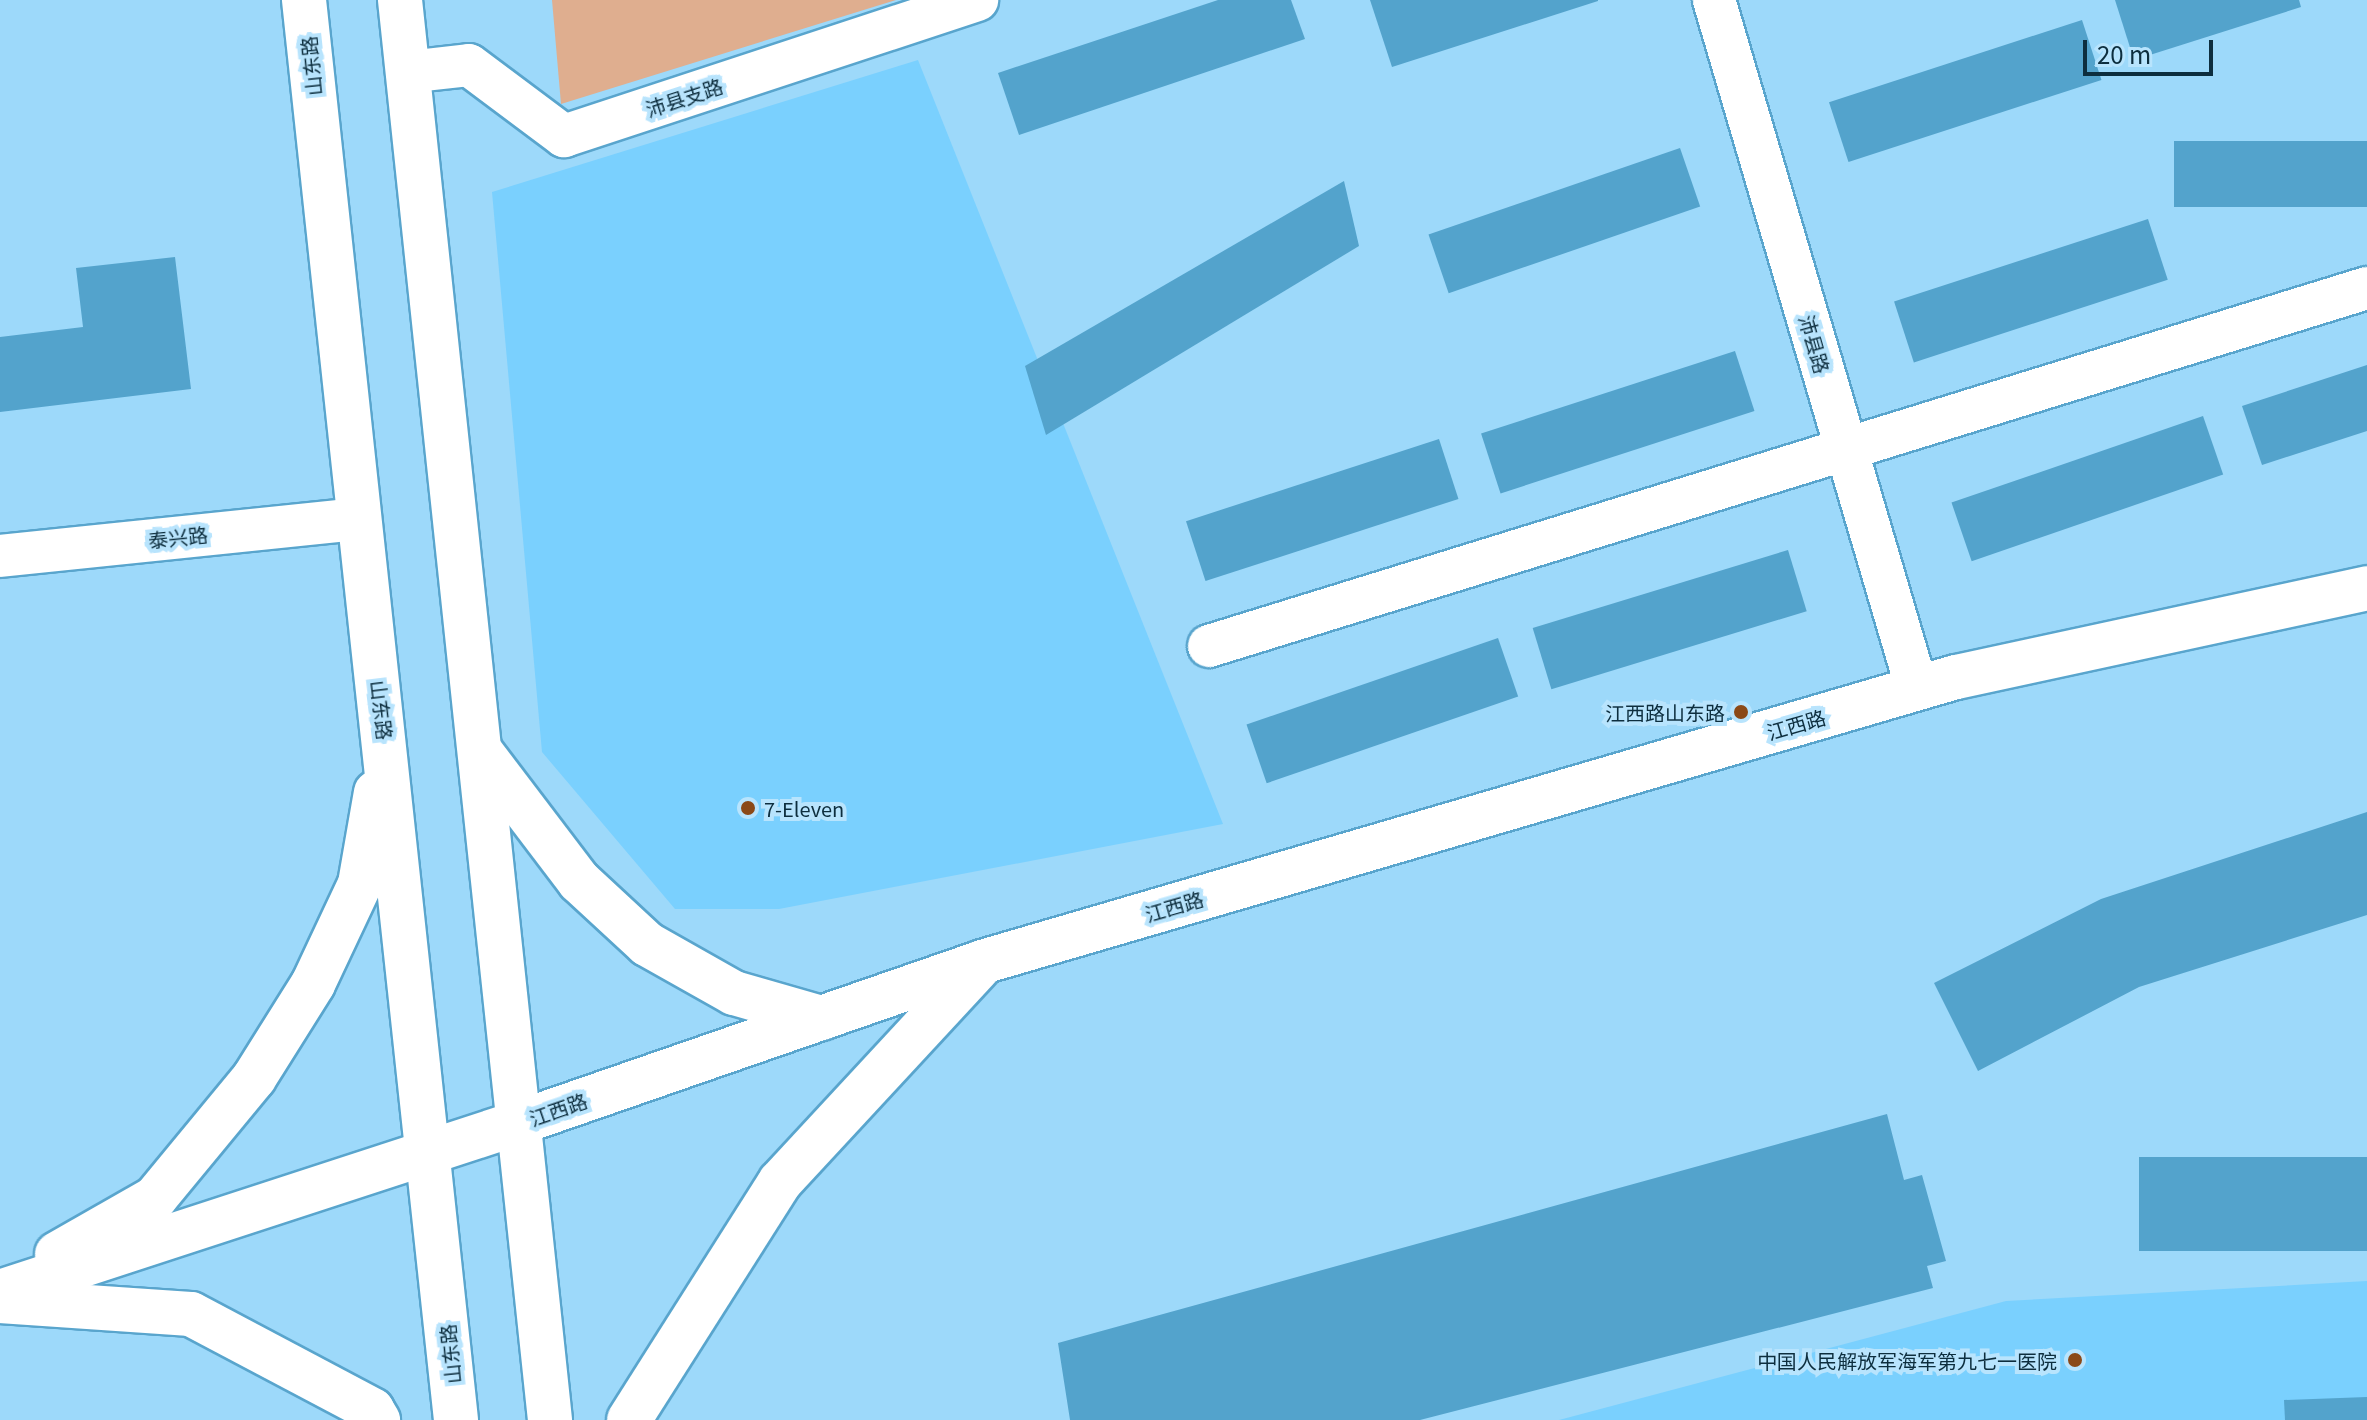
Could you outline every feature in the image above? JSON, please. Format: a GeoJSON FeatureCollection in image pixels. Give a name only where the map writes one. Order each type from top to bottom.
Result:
{"type":"FeatureCollection","features":[{"type":"Feature","properties":{"kind":"main road","name":"山东路"},"geometry":{"type":"LineString","coordinates":[[304,0],[357,519],[386,739],[456,1420]]}},
{"type":"Feature","properties":{"kind":"main road"},"geometry":{"type":"LineString","coordinates":[[400,0],[481,752],[515,1124],[550,1420]]}},
{"type":"Feature","properties":{"kind":"main road","name":"江西路"},"geometry":{"type":"LineString","coordinates":[[0,1289],[515,1124],[982,962],[1917,689],[2367,588]]}},
{"type":"Feature","properties":{"kind":"main road"},"geometry":{"type":"LineString","coordinates":[[0,1289],[155,1198],[254,1078],[313,984],[360,884],[386,739]]}},
{"type":"Feature","properties":{"kind":"main road"},"geometry":{"type":"LineString","coordinates":[[481,752],[579,881],[647,944],[734,993],[821,1018]]}},
{"type":"Feature","properties":{"kind":"main road"},"geometry":{"type":"LineString","coordinates":[[629,1420],[780,1182],[982,962]]}},
{"type":"Feature","properties":{"kind":"main road"},"geometry":{"type":"LineString","coordinates":[[0,1301],[191,1314],[372,1410],[378,1420]]}},
{"type":"Feature","properties":{"kind":"street","name":"沛县支路"},"geometry":{"type":"LineString","coordinates":[[407,72],[469,65],[564,136],[977,0]]}},
{"type":"Feature","properties":{"kind":"street","name":"沛县路"},"geometry":{"type":"LineString","coordinates":[[1714,0],[1917,689]]}},
{"type":"Feature","properties":{"kind":"street"},"geometry":{"type":"LineString","coordinates":[[1209,646],[2367,288]]}},
{"type":"Feature","properties":{"kind":"street","name":"泰兴路"},"geometry":{"type":"LineString","coordinates":[[0,556],[357,519]]}},
{"type":"Feature","properties":{"kind":"shaded area"},"geometry":{"type":"Polygon","coordinates":[[[552,0],[896,0],[561,104],[552,0]]]}},
{"type":"Feature","properties":{"kind":"shaded area"},"geometry":{"type":"Polygon","coordinates":[[[918,60],[1223,824],[779,909],[675,909],[542,752],[492,192],[918,60]]]}},
{"type":"Feature","properties":{"kind":"shaded area","name":"中国人民解放军海军第九七一医院"},"geometry":{"type":"Polygon","coordinates":[[[2367,1281],[2367,1420],[1559,1420],[2006,1301],[2367,1281]]]}},
{"type":"Feature","properties":{"kind":"building"},"geometry":{"type":"Polygon","coordinates":[[[1218,0],[1291,0],[1305,39],[1019,135],[998,73],[1218,0]]]}},
{"type":"Feature","properties":{"kind":"building"},"geometry":{"type":"Polygon","coordinates":[[[1370,0],[1598,0],[1598,1],[1392,67],[1370,0]]]}},
{"type":"Feature","properties":{"kind":"building"},"geometry":{"type":"Polygon","coordinates":[[[2115,0],[2299,0],[2301,7],[2134,60],[2115,0]]]}},
{"type":"Feature","properties":{"kind":"building"},"geometry":{"type":"Polygon","coordinates":[[[2082,20],[2101,80],[1848,162],[1829,102],[2082,20]]]}},
{"type":"Feature","properties":{"kind":"building"},"geometry":{"type":"Polygon","coordinates":[[[2174,141],[2367,141],[2367,207],[2174,207],[2174,141]]]}},
{"type":"Feature","properties":{"kind":"building"},"geometry":{"type":"Polygon","coordinates":[[[1680,148],[1700,207],[1449,293],[1428,235],[1680,148]]]}},
{"type":"Feature","properties":{"kind":"building"},"geometry":{"type":"Polygon","coordinates":[[[1344,181],[1359,246],[1046,435],[1025,366],[1344,181]]]}},
{"type":"Feature","properties":{"kind":"building"},"geometry":{"type":"Polygon","coordinates":[[[2148,219],[2168,280],[1914,362],[1894,302],[2148,219]]]}},
{"type":"Feature","properties":{"kind":"building"},"geometry":{"type":"Polygon","coordinates":[[[175,257],[191,389],[0,412],[0,337],[83,327],[76,268],[175,257]]]}},
{"type":"Feature","properties":{"kind":"building"},"geometry":{"type":"Polygon","coordinates":[[[1735,351],[1754,411],[1501,493],[1481,434],[1735,351]]]}},
{"type":"Feature","properties":{"kind":"building"},"geometry":{"type":"Polygon","coordinates":[[[2367,365],[2367,431],[2262,465],[2242,406],[2367,365]]]}},
{"type":"Feature","properties":{"kind":"building"},"geometry":{"type":"Polygon","coordinates":[[[2203,416],[2223,475],[1972,561],[1951,503],[2203,416]]]}},
{"type":"Feature","properties":{"kind":"building"},"geometry":{"type":"Polygon","coordinates":[[[1439,439],[1458,499],[1205,581],[1186,521],[1439,439]]]}},
{"type":"Feature","properties":{"kind":"building"},"geometry":{"type":"Polygon","coordinates":[[[1788,550],[1807,611],[1551,689],[1533,628],[1788,550]]]}},
{"type":"Feature","properties":{"kind":"building"},"geometry":{"type":"Polygon","coordinates":[[[1498,638],[1518,697],[1267,783],[1246,725],[1498,638]]]}},
{"type":"Feature","properties":{"kind":"building"},"geometry":{"type":"Polygon","coordinates":[[[2367,812],[2367,915],[2139,987],[1978,1071],[1934,983],[2101,899],[2367,812]]]}},
{"type":"Feature","properties":{"kind":"building"},"geometry":{"type":"Polygon","coordinates":[[[1887,1114],[1904,1180],[1922,1175],[1946,1261],[1927,1266],[1933,1288],[1420,1420],[1070,1420],[1058,1343],[1887,1114]]]}},
{"type":"Feature","properties":{"kind":"building"},"geometry":{"type":"Polygon","coordinates":[[[2139,1157],[2367,1157],[2367,1251],[2139,1251],[2139,1157]]]}},
{"type":"Feature","properties":{"kind":"building"},"geometry":{"type":"Polygon","coordinates":[[[2367,1397],[2367,1420],[2285,1420],[2284,1400],[2367,1397]]]}},
{"type":"Feature","properties":{"kind":"place","name":"江西路山东路"},"geometry":{"type":"Point","coordinates":[1741,712]}},
{"type":"Feature","properties":{"kind":"place","name":"7-Eleven"},"geometry":{"type":"Point","coordinates":[748,808]}},
{"type":"Feature","properties":{"kind":"place","name":"中国人民解放军海军第九七一医院"},"geometry":{"type":"Point","coordinates":[2075,1360]}}]}
